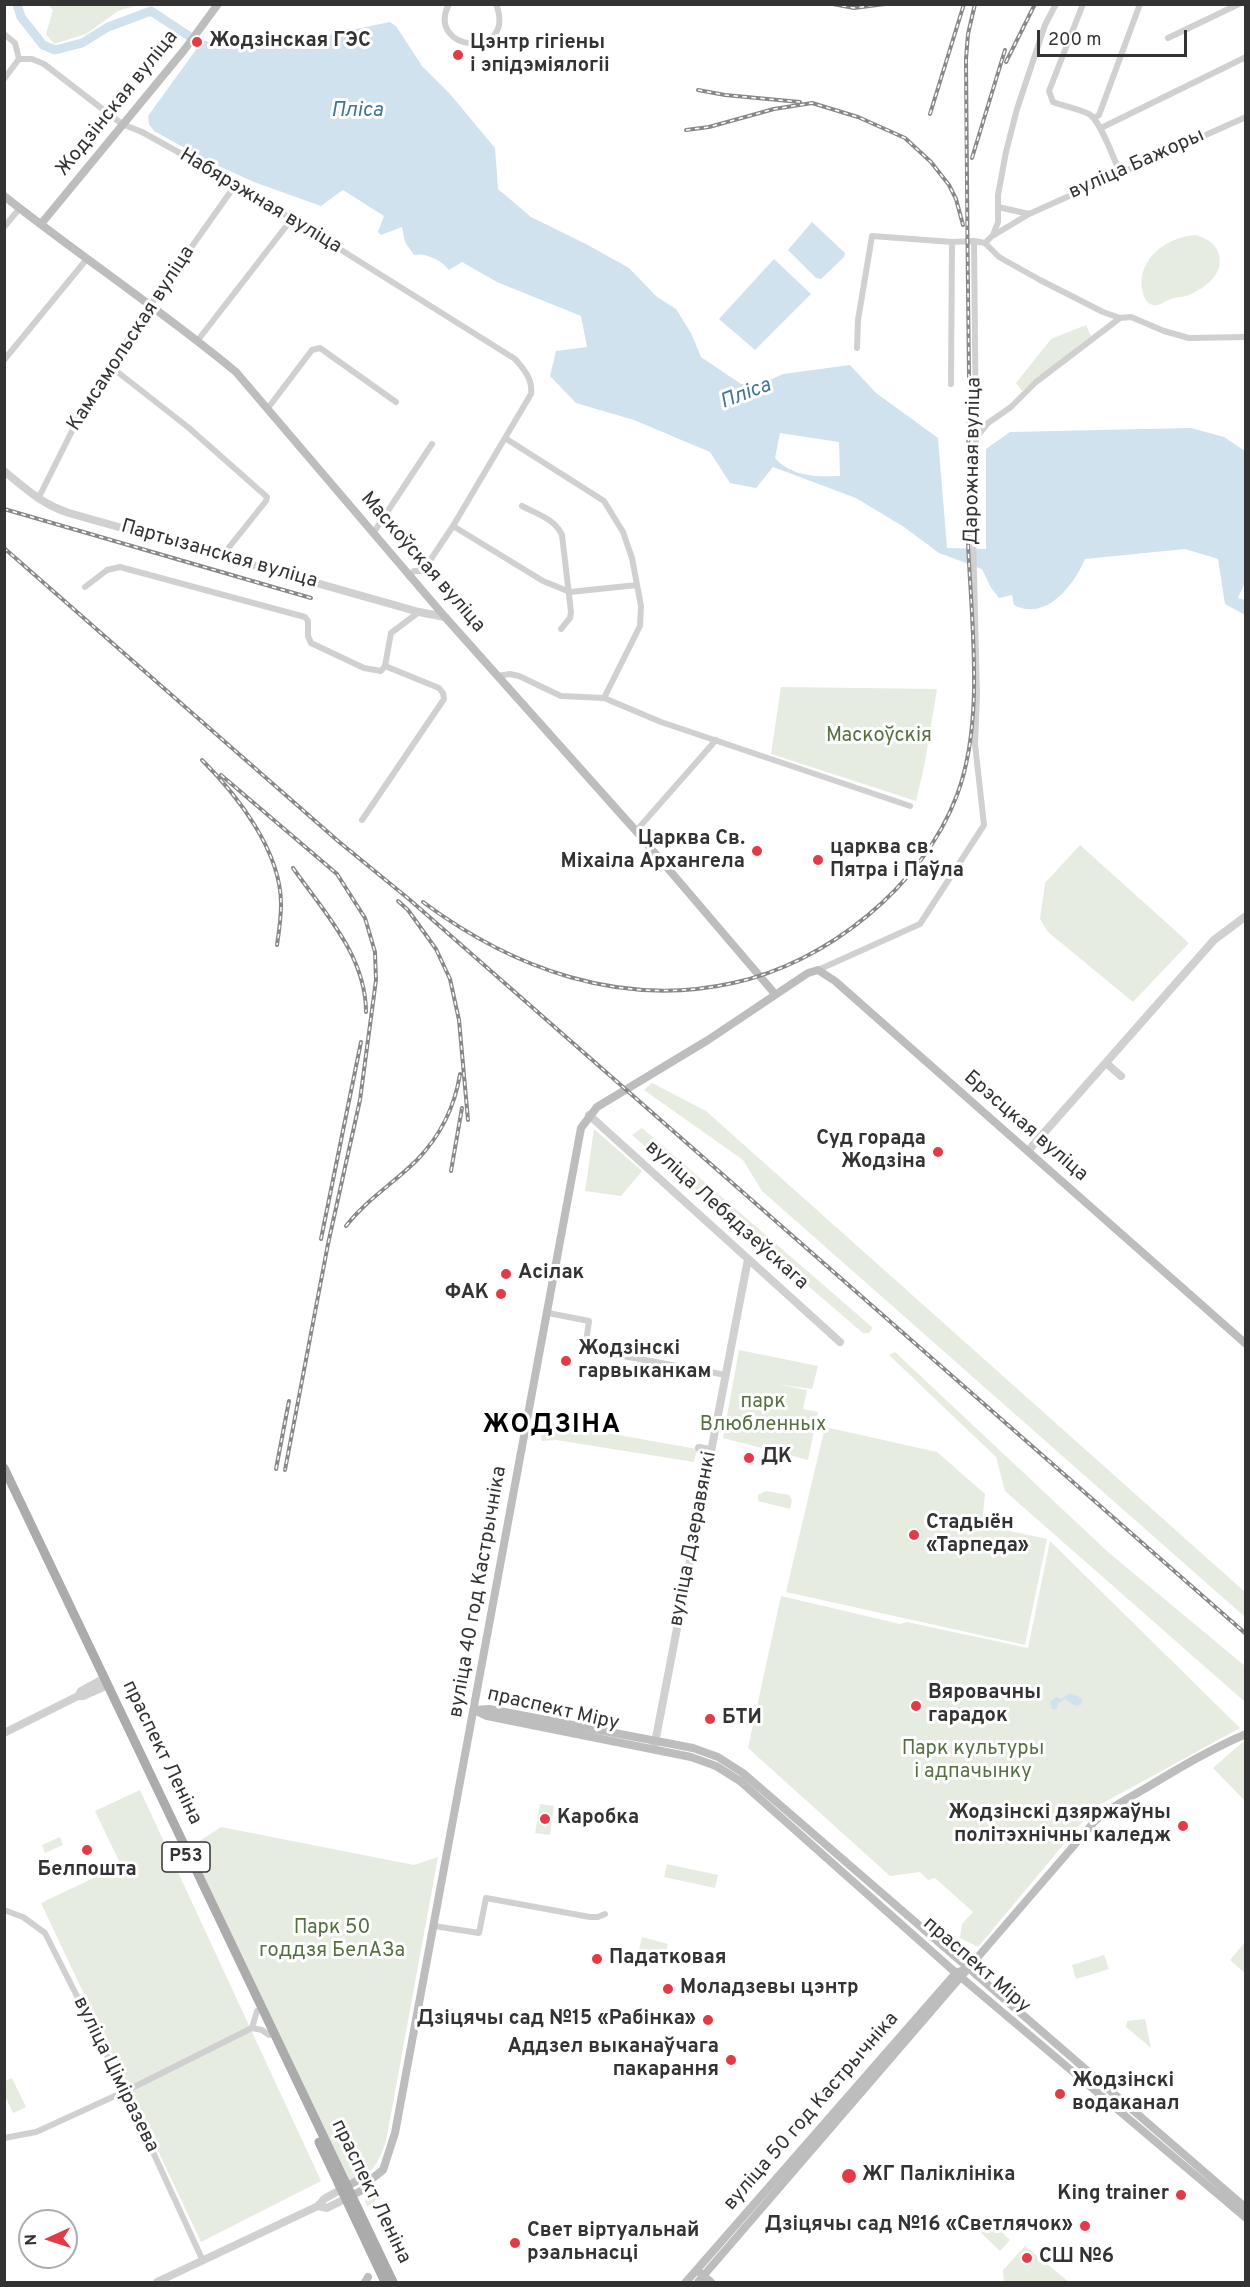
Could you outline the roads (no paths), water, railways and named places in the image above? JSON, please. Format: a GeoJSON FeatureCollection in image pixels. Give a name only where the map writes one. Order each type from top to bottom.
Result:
{"type":"FeatureCollection","features":[{"type":"Feature","properties":{"kind":"main road","name":"Жодзінская вуліца"},"geometry":{"type":"LineString","coordinates":[[41,224],[185,49],[218,4]]}},
{"type":"Feature","properties":{"kind":"main road","name":"Маскоўская вуліца"},"geometry":{"type":"LineString","coordinates":[[4,196],[86,260],[198,340],[236,372],[410,576],[636,831],[775,994]]}},
{"type":"Feature","properties":{"kind":"main road"},"geometry":{"type":"LineString","coordinates":[[589,1115],[624,1089],[708,1040],[808,973],[818,970]]}},
{"type":"Feature","properties":{"kind":"main road","name":"Брэсцкая вуліца"},"geometry":{"type":"LineString","coordinates":[[818,970],[835,981],[1245,1344]]}},
{"type":"Feature","properties":{"kind":"main road","name":"вуліца 40 год Кастрычніка"},"geometry":{"type":"LineString","coordinates":[[348,2198],[367,2188],[369,2181],[383,2170],[393,2138],[581,1128],[589,1115]]}},
{"type":"Feature","properties":{"kind":"main road","name":"праспект Леніна"},"geometry":{"type":"LineString","coordinates":[[4,1468],[339,2188],[348,2198],[393,2283]]}},
{"type":"Feature","properties":{"kind":"main road","name":"праспект Леніна"},"geometry":{"type":"LineString","coordinates":[[4,1481],[104,1683],[339,2188]]}},
{"type":"Feature","properties":{"kind":"main road","name":"праспект Міру"},"geometry":{"type":"LineString","coordinates":[[474,1710],[487,1716],[518,1718],[655,1744],[706,1762],[740,1781],[967,1968],[1092,2081],[1189,2164],[1245,2208]]}},
{"type":"Feature","properties":{"kind":"main road","name":"вуліца 50 год Кастрычніка"},"geometry":{"type":"LineString","coordinates":[[686,2283],[700,2276],[959,1975],[1105,1812],[1217,1746],[1245,1734]]}},
{"type":"Feature","properties":{"kind":"main road","name":"праспект Міру"},"geometry":{"type":"LineString","coordinates":[[850,1871],[959,1975],[1092,2081]]}},
{"type":"Feature","properties":{"kind":"main road","name":"праспект Міру"},"geometry":{"type":"LineString","coordinates":[[1189,2164],[1245,2218]]}},
{"type":"Feature","properties":{"kind":"main road"},"geometry":{"type":"LineString","coordinates":[[339,2188],[362,2178],[369,2181]]}},
{"type":"Feature","properties":{"kind":"main road","name":"праспект Леніна"},"geometry":{"type":"LineString","coordinates":[[348,2198],[385,2283]]}},
{"type":"Feature","properties":{"kind":"main road"},"geometry":{"type":"LineString","coordinates":[[700,2276],[711,2283]]}},
{"type":"Feature","properties":{"kind":"street"},"geometry":{"type":"LineString","coordinates":[[449,4],[446,17],[450,33],[464,44],[473,45],[483,43],[496,31],[499,12],[496,4]]}},
{"type":"Feature","properties":{"kind":"street"},"geometry":{"type":"LineString","coordinates":[[985,243],[993,235],[998,222],[998,195],[1012,127],[1045,25],[1056,4]]}},
{"type":"Feature","properties":{"kind":"street"},"geometry":{"type":"LineString","coordinates":[[1083,4],[1049,92],[1053,102],[1096,117],[1103,127],[1120,172]]}},
{"type":"Feature","properties":{"kind":"street"},"geometry":{"type":"LineString","coordinates":[[1096,117],[1140,4]]}},
{"type":"Feature","properties":{"kind":"street"},"geometry":{"type":"LineString","coordinates":[[1168,38],[1239,4]]}},
{"type":"Feature","properties":{"kind":"street"},"geometry":{"type":"LineString","coordinates":[[4,34],[15,43],[20,59],[4,79]]}},
{"type":"Feature","properties":{"kind":"street"},"geometry":{"type":"LineString","coordinates":[[1103,127],[1245,57]]}},
{"type":"Feature","properties":{"kind":"street","name":"Набярэжная вуліца"},"geometry":{"type":"LineString","coordinates":[[20,59],[32,59],[44,64],[122,124],[142,132],[236,184],[515,358],[530,381],[531,394],[505,438]]}},
{"type":"Feature","properties":{"kind":"street","name":"вуліца Бажоры"},"geometry":{"type":"LineString","coordinates":[[993,235],[1029,214],[1245,117]]}},
{"type":"Feature","properties":{"kind":"street","name":"Камсамольская вуліца"},"geometry":{"type":"LineString","coordinates":[[38,499],[87,401],[236,184]]}},
{"type":"Feature","properties":{"kind":"street"},"geometry":{"type":"LineString","coordinates":[[998,207],[1029,214]]}},
{"type":"Feature","properties":{"kind":"street"},"geometry":{"type":"LineString","coordinates":[[4,227],[20,208]]}},
{"type":"Feature","properties":{"kind":"street"},"geometry":{"type":"LineString","coordinates":[[198,340],[291,220]]}},
{"type":"Feature","properties":{"kind":"street"},"geometry":{"type":"LineString","coordinates":[[857,348],[858,320],[872,236],[985,243],[999,257],[1102,312],[1120,318],[1131,317],[1164,331],[1189,338],[1245,337]]}},
{"type":"Feature","properties":{"kind":"street","name":"Дарожная вуліца"},"geometry":{"type":"LineString","coordinates":[[818,970],[920,924],[984,825],[975,744],[977,695],[973,541],[976,439],[974,241]]}},
{"type":"Feature","properties":{"kind":"street"},"geometry":{"type":"LineString","coordinates":[[951,384],[952,242]]}},
{"type":"Feature","properties":{"kind":"street"},"geometry":{"type":"LineString","coordinates":[[4,360],[86,260]]}},
{"type":"Feature","properties":{"kind":"street"},"geometry":{"type":"LineString","coordinates":[[976,439],[988,423],[1011,407],[1036,382],[1120,318]]}},
{"type":"Feature","properties":{"kind":"street"},"geometry":{"type":"LineString","coordinates":[[268,408],[312,350],[316,348],[396,402]]}},
{"type":"Feature","properties":{"kind":"street"},"geometry":{"type":"LineString","coordinates":[[110,366],[189,428],[267,497],[222,556]]}},
{"type":"Feature","properties":{"kind":"street"},"geometry":{"type":"LineString","coordinates":[[410,576],[414,571],[423,571],[453,526],[505,438],[604,501],[623,532],[632,558],[637,585],[640,626],[604,698]]}},
{"type":"Feature","properties":{"kind":"street"},"geometry":{"type":"LineString","coordinates":[[374,532],[432,444]]}},
{"type":"Feature","properties":{"kind":"street","name":"Партызанская вуліца"},"geometry":{"type":"LineString","coordinates":[[4,471],[48,506],[69,513],[419,612],[445,616]]}},
{"type":"Feature","properties":{"kind":"street"},"geometry":{"type":"LineString","coordinates":[[522,506],[558,527],[562,535],[570,592],[570,618],[561,629]]}},
{"type":"Feature","properties":{"kind":"street"},"geometry":{"type":"LineString","coordinates":[[453,526],[543,580],[570,592],[637,585]]}},
{"type":"Feature","properties":{"kind":"street"},"geometry":{"type":"LineString","coordinates":[[84,588],[107,570],[120,567],[305,617],[309,625],[308,636],[311,643],[364,668],[381,671],[385,666],[391,633],[419,612]]}},
{"type":"Feature","properties":{"kind":"street"},"geometry":{"type":"LineString","coordinates":[[362,820],[444,699],[439,688],[385,666]]}},
{"type":"Feature","properties":{"kind":"street"},"geometry":{"type":"LineString","coordinates":[[498,676],[510,674],[519,676],[561,696],[604,698],[661,723],[910,806]]}},
{"type":"Feature","properties":{"kind":"street"},"geometry":{"type":"LineString","coordinates":[[636,831],[716,740]]}},
{"type":"Feature","properties":{"kind":"street"},"geometry":{"type":"LineString","coordinates":[[1028,1151],[1214,940],[1245,916]]}},
{"type":"Feature","properties":{"kind":"street"},"geometry":{"type":"LineString","coordinates":[[1106,1063],[1121,1076]]}},
{"type":"Feature","properties":{"kind":"street","name":"вуліца Лебядзеўскага"},"geometry":{"type":"LineString","coordinates":[[589,1115],[840,1342]]}},
{"type":"Feature","properties":{"kind":"street","name":"вуліца Дзеравянкі"},"geometry":{"type":"LineString","coordinates":[[655,1744],[747,1259]]}},
{"type":"Feature","properties":{"kind":"street"},"geometry":{"type":"LineString","coordinates":[[548,1313],[589,1321],[585,1349],[726,1375]]}},
{"type":"Feature","properties":{"kind":"street"},"geometry":{"type":"LineString","coordinates":[[699,1448],[711,1450]]}},
{"type":"Feature","properties":{"kind":"street"},"geometry":{"type":"LineString","coordinates":[[698,1465],[707,1467]]}},
{"type":"Feature","properties":{"kind":"street"},"geometry":{"type":"LineString","coordinates":[[4,1733],[78,1696],[83,1696],[104,1683]]}},
{"type":"Feature","properties":{"kind":"street"},"geometry":{"type":"LineString","coordinates":[[434,1926],[479,1933],[486,1898],[590,1917],[605,1914]]}},
{"type":"Feature","properties":{"kind":"street","name":"вуліца Ціміразева"},"geometry":{"type":"LineString","coordinates":[[4,1910],[23,1917],[45,1933],[125,2091],[203,2261]]}},
{"type":"Feature","properties":{"kind":"street"},"geometry":{"type":"LineString","coordinates":[[4,2138],[36,2132],[252,2028],[258,2011]]}},
{"type":"Feature","properties":{"kind":"street"},"geometry":{"type":"LineString","coordinates":[[252,2028],[269,2035]]}},
{"type":"Feature","properties":{"kind":"street"},"geometry":{"type":"LineString","coordinates":[[157,2283],[318,2206],[339,2188]]}},
{"type":"Feature","properties":{"kind":"street"},"geometry":{"type":"LineString","coordinates":[[318,2206],[327,2208],[348,2198]]}},
{"type":"Feature","properties":{"kind":"water","name":"Пліса"},"geometry":{"type":"Polygon","coordinates":[[[390,22],[396,26],[422,66],[450,94],[495,148],[498,189],[531,217],[629,268],[657,297],[676,309],[691,333],[701,357],[741,384],[759,385],[783,374],[850,365],[876,393],[938,438],[947,548],[986,549],[986,449],[1010,432],[1191,428],[1224,437],[1245,451],[1245,582],[1238,598],[1245,600],[1245,615],[1225,604],[1218,559],[1185,549],[1085,559],[1074,580],[1057,598],[1037,609],[1026,609],[1014,605],[1012,595],[999,598],[991,588],[982,569],[939,553],[904,527],[856,498],[773,467],[756,488],[730,483],[710,452],[634,420],[576,403],[550,376],[556,351],[587,347],[581,316],[497,282],[462,262],[449,270],[443,263],[433,258],[414,255],[405,242],[402,227],[381,235],[378,232],[384,216],[343,190],[321,206],[254,182],[212,163],[154,131],[149,124],[148,116],[203,40],[227,48],[321,41],[332,34],[390,22]],[[780,433],[775,458],[797,472],[814,476],[840,476],[839,442],[780,433]]]}},
{"type":"Feature","properties":{"kind":"water"},"geometry":{"type":"Polygon","coordinates":[[[812,222],[845,253],[844,257],[821,279],[816,278],[788,250],[812,222]]]}},
{"type":"Feature","properties":{"kind":"water"},"geometry":{"type":"Polygon","coordinates":[[[774,259],[811,294],[755,350],[719,319],[774,259]]]}},
{"type":"Feature","properties":{"kind":"water"},"geometry":{"type":"Polygon","coordinates":[[[1070,1693],[1082,1700],[1081,1705],[1075,1706],[1065,1699],[1056,1709],[1052,1709],[1050,1702],[1056,1697],[1061,1699],[1070,1693]]]}},
{"type":"Feature","properties":{"kind":"waterway","name":"Пліса"},"geometry":{"type":"LineString","coordinates":[[17,4],[21,17],[43,45],[55,50],[82,43],[108,27],[151,11],[210,50]]}},
{"type":"Feature","properties":{"kind":"railway"},"geometry":{"type":"LineString","coordinates":[[833,4],[854,8],[885,4]]}},
{"type":"Feature","properties":{"kind":"railway"},"geometry":{"type":"LineString","coordinates":[[930,114],[964,4]]}},
{"type":"Feature","properties":{"kind":"railway"},"geometry":{"type":"LineString","coordinates":[[423,902],[458,926],[494,946],[531,964],[570,977],[609,986],[650,990],[691,989],[733,983],[768,973],[803,958],[836,939],[867,916],[896,889],[921,860],[941,828],[957,795],[966,766],[974,703],[968,542],[966,59],[968,34],[975,4]]}},
{"type":"Feature","properties":{"kind":"railway"},"geometry":{"type":"LineString","coordinates":[[1006,62],[1035,4]]}},
{"type":"Feature","properties":{"kind":"railway"},"geometry":{"type":"LineString","coordinates":[[972,158],[1005,50]]}},
{"type":"Feature","properties":{"kind":"railway"},"geometry":{"type":"LineString","coordinates":[[698,90],[725,95],[800,102]]}},
{"type":"Feature","properties":{"kind":"railway"},"geometry":{"type":"LineString","coordinates":[[686,130],[709,127],[774,109],[812,103],[858,117],[905,138],[931,162],[949,185],[956,199],[963,225]]}},
{"type":"Feature","properties":{"kind":"railway"},"geometry":{"type":"LineString","coordinates":[[4,509],[311,598]]}},
{"type":"Feature","properties":{"kind":"railway"},"geometry":{"type":"LineString","coordinates":[[4,548],[338,841],[410,900],[1246,1634]]}},
{"type":"Feature","properties":{"kind":"railway"},"geometry":{"type":"LineString","coordinates":[[202,760],[229,790],[255,825],[274,864],[281,904],[277,945]]}},
{"type":"Feature","properties":{"kind":"railway"},"geometry":{"type":"LineString","coordinates":[[221,775],[337,874],[365,918],[375,952],[376,980],[360,1100],[328,1244],[285,1470]]}},
{"type":"Feature","properties":{"kind":"railway"},"geometry":{"type":"LineString","coordinates":[[293,868],[330,918],[351,953],[359,972],[366,1012]]}},
{"type":"Feature","properties":{"kind":"railway"},"geometry":{"type":"LineString","coordinates":[[398,901],[408,910],[436,949],[450,979],[459,1020],[468,1120]]}},
{"type":"Feature","properties":{"kind":"railway"},"geometry":{"type":"LineString","coordinates":[[321,1239],[361,1042]]}},
{"type":"Feature","properties":{"kind":"railway"},"geometry":{"type":"LineString","coordinates":[[346,1226],[362,1208],[417,1160],[433,1141],[450,1109],[460,1074]]}},
{"type":"Feature","properties":{"kind":"railway"},"geometry":{"type":"LineString","coordinates":[[451,1171],[462,1108]]}},
{"type":"Feature","properties":{"kind":"railway"},"geometry":{"type":"LineString","coordinates":[[276,1469],[289,1401]]}},
{"type":"Feature","properties":{"kind":"place","name":"Жодзінская ГЭС"},"geometry":{"type":"Point","coordinates":[197,42]}},
{"type":"Feature","properties":{"kind":"place","name":"Цэнтр гігіены і эпідэміялогіі"},"geometry":{"type":"Point","coordinates":[458,55]}},
{"type":"Feature","properties":{"kind":"place","name":"Царква Св. Міхаіла Архангела"},"geometry":{"type":"Point","coordinates":[757,851]}},
{"type":"Feature","properties":{"kind":"place","name":"царква св. Пятра і Паўла"},"geometry":{"type":"Point","coordinates":[818,860]}},
{"type":"Feature","properties":{"kind":"place","name":"Суд горада Жодзіна"},"geometry":{"type":"Point","coordinates":[938,1152]}},
{"type":"Feature","properties":{"kind":"place","name":"Асілак"},"geometry":{"type":"Point","coordinates":[506,1274]}},
{"type":"Feature","properties":{"kind":"place","name":"ФАК"},"geometry":{"type":"Point","coordinates":[501,1294]}},
{"type":"Feature","properties":{"kind":"place","name":"Жодзінскі гарвыканкам"},"geometry":{"type":"Point","coordinates":[566,1361]}},
{"type":"Feature","properties":{"kind":"place","name":"ДК"},"geometry":{"type":"Point","coordinates":[749,1458]}},
{"type":"Feature","properties":{"kind":"place","name":"Стадыён «Тарпеда»"},"geometry":{"type":"Point","coordinates":[914,1535]}},
{"type":"Feature","properties":{"kind":"place","name":"Вяровачны гарадок"},"geometry":{"type":"Point","coordinates":[916,1706]}},
{"type":"Feature","properties":{"kind":"place","name":"БТИ"},"geometry":{"type":"Point","coordinates":[710,1719]}},
{"type":"Feature","properties":{"kind":"place","name":"Каробка"},"geometry":{"type":"Point","coordinates":[545,1819]}},
{"type":"Feature","properties":{"kind":"place","name":"Жодзінскі дзяржаўны політэхнічны каледж"},"geometry":{"type":"Point","coordinates":[1183,1826]}},
{"type":"Feature","properties":{"kind":"place","name":"Белпошта"},"geometry":{"type":"Point","coordinates":[87,1850]}},
{"type":"Feature","properties":{"kind":"place","name":"Падатковая"},"geometry":{"type":"Point","coordinates":[597,1959]}},
{"type":"Feature","properties":{"kind":"place","name":"Моладзевы цэнтр"},"geometry":{"type":"Point","coordinates":[668,1989]}},
{"type":"Feature","properties":{"kind":"place","name":"Дзіцячы сад №15 «Рабінка»"},"geometry":{"type":"Point","coordinates":[708,2020]}},
{"type":"Feature","properties":{"kind":"place","name":"Аддзел выканаўчага пакарання"},"geometry":{"type":"Point","coordinates":[731,2060]}},
{"type":"Feature","properties":{"kind":"place","name":"Жодзінскі водаканал"},"geometry":{"type":"Point","coordinates":[1060,2094]}},
{"type":"Feature","properties":{"kind":"place","name":"ЖГ Паліклініка"},"geometry":{"type":"Point","coordinates":[849,2176]}},
{"type":"Feature","properties":{"kind":"place","name":"King trainer"},"geometry":{"type":"Point","coordinates":[1181,2195]}},
{"type":"Feature","properties":{"kind":"place","name":"Дзіцячы сад №16 «Светлячок»"},"geometry":{"type":"Point","coordinates":[1085,2226]}},
{"type":"Feature","properties":{"kind":"place","name":"Свет віртуальнай рэальнасці"},"geometry":{"type":"Point","coordinates":[515,2243]}},
{"type":"Feature","properties":{"kind":"place","name":"СШ №6"},"geometry":{"type":"Point","coordinates":[1027,2258]}},
{"type":"Feature","properties":{"kind":"district","name":"ЖОДЗІНА"},"geometry":{"type":"Point","coordinates":[552,1427]}},
{"type":"Feature","properties":{"kind":"park label","name":"Маскоўскія"},"geometry":{"type":"Point","coordinates":[879,737]}},
{"type":"Feature","properties":{"kind":"park label","name":"парк Влюбленных"},"geometry":{"type":"Point","coordinates":[763,1414]}},
{"type":"Feature","properties":{"kind":"park label","name":"Парк культуры і адпачынку"},"geometry":{"type":"Point","coordinates":[973,1762]}},
{"type":"Feature","properties":{"kind":"park label","name":"Парк 50 годдзя БелАЗа"},"geometry":{"type":"Point","coordinates":[332,1940]}}]}
